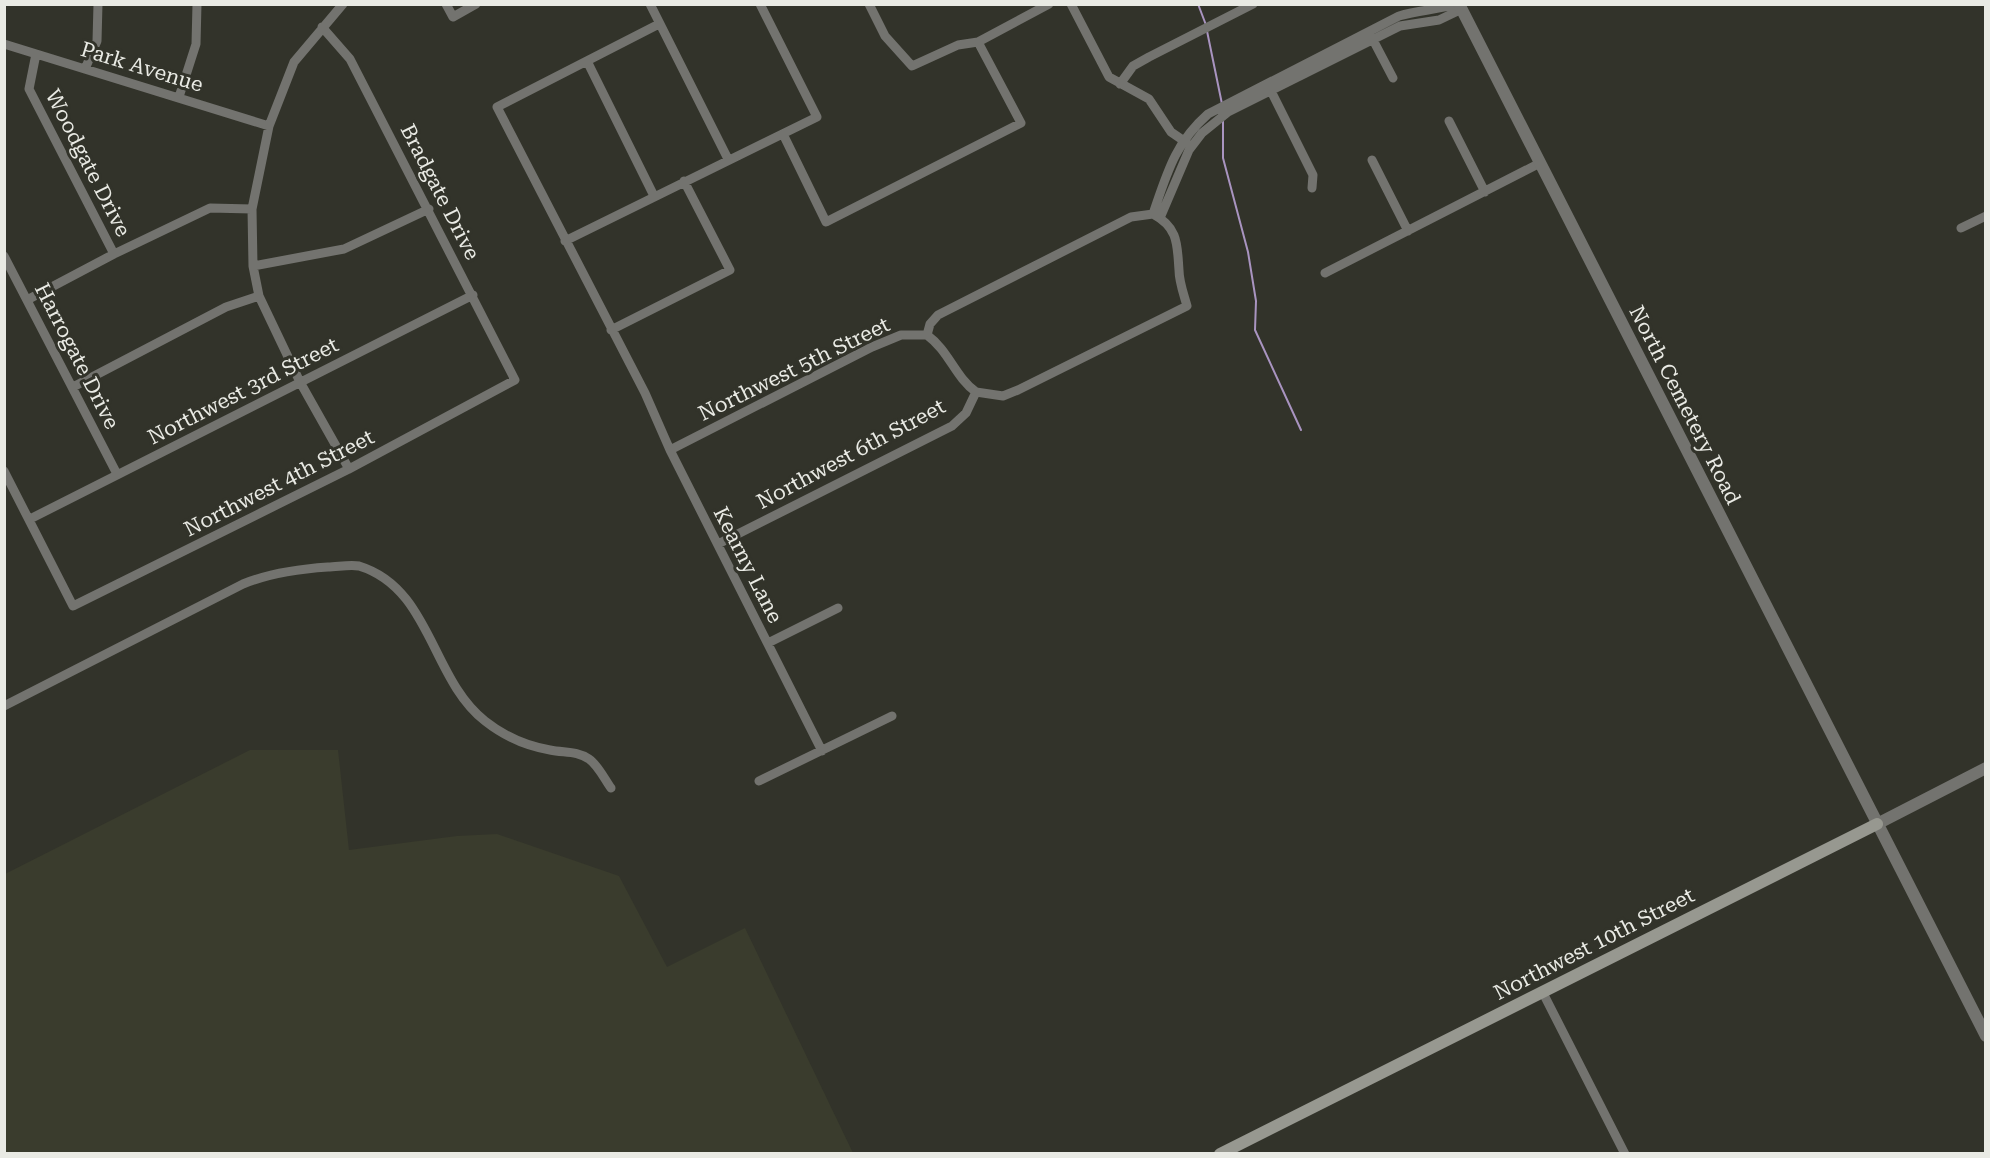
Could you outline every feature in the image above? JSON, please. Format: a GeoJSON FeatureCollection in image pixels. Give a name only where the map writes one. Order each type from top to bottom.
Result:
{"type":"FeatureCollection","features":[{"type":"Feature","properties":{"kind":"main road","name":"Northwest 10th Street"},"geometry":{"type":"LineString","coordinates":[[1220,1154],[1877,824]]}},
{"type":"Feature","properties":{"kind":"street","name":"Woodgate Drive"},"geometry":{"type":"LineString","coordinates":[[85,69],[98,41],[98,4]]}},
{"type":"Feature","properties":{"kind":"street"},"geometry":{"type":"LineString","coordinates":[[179,97],[196,44],[197,4]]}},
{"type":"Feature","properties":{"kind":"street"},"geometry":{"type":"LineString","coordinates":[[343,4],[294,62],[269,126],[252,208],[253,266],[259,296],[300,382],[350,469]]}},
{"type":"Feature","properties":{"kind":"street"},"geometry":{"type":"LineString","coordinates":[[446,4],[453,17],[476,4]]}},
{"type":"Feature","properties":{"kind":"street"},"geometry":{"type":"LineString","coordinates":[[650,4],[728,159]]}},
{"type":"Feature","properties":{"kind":"street"},"geometry":{"type":"LineString","coordinates":[[565,241],[816,117],[760,4]]}},
{"type":"Feature","properties":{"kind":"street"},"geometry":{"type":"LineString","coordinates":[[869,4],[885,36],[912,66],[958,45],[978,42],[1049,4]]}},
{"type":"Feature","properties":{"kind":"street"},"geometry":{"type":"LineString","coordinates":[[1071,4],[1109,76],[1149,99],[1171,132],[1192,146]]}},
{"type":"Feature","properties":{"kind":"street"},"geometry":{"type":"LineString","coordinates":[[1120,84],[1133,66],[1253,4]]}},
{"type":"Feature","properties":{"kind":"street"},"geometry":{"type":"LineString","coordinates":[[1157,216],[1171,160],[1190,130],[1208,114],[1269,87],[1371,35],[1400,26],[1439,20],[1459,6]]}},
{"type":"Feature","properties":{"kind":"street","name":"North Cemetery Road"},"geometry":{"type":"LineString","coordinates":[[1459,6],[1986,1036]]}},
{"type":"Feature","properties":{"kind":"street"},"geometry":{"type":"LineString","coordinates":[[654,196],[587,61],[659,24]]}},
{"type":"Feature","properties":{"kind":"street","name":"Bradgate Drive"},"geometry":{"type":"LineString","coordinates":[[322,27],[351,60],[515,380]]}},
{"type":"Feature","properties":{"kind":"street"},"geometry":{"type":"LineString","coordinates":[[1371,35],[1393,78]]}},
{"type":"Feature","properties":{"kind":"street"},"geometry":{"type":"LineString","coordinates":[[783,134],[826,222],[1021,123],[978,42]]}},
{"type":"Feature","properties":{"kind":"street","name":"Park Avenue"},"geometry":{"type":"LineString","coordinates":[[4,44],[269,126]]}},
{"type":"Feature","properties":{"kind":"street","name":"Woodgate Drive"},"geometry":{"type":"LineString","coordinates":[[36,54],[29,90],[114,254]]}},
{"type":"Feature","properties":{"kind":"street","name":"Kearny Lane"},"geometry":{"type":"LineString","coordinates":[[587,61],[497,107],[645,393],[670,450],[822,751]]}},
{"type":"Feature","properties":{"kind":"street"},"geometry":{"type":"LineString","coordinates":[[1157,216],[1192,146],[1202,133],[1228,112],[1269,87]]}},
{"type":"Feature","properties":{"kind":"street"},"geometry":{"type":"LineString","coordinates":[[1269,87],[1313,175],[1312,188]]}},
{"type":"Feature","properties":{"kind":"street"},"geometry":{"type":"LineString","coordinates":[[1449,121],[1485,192]]}},
{"type":"Feature","properties":{"kind":"street"},"geometry":{"type":"LineString","coordinates":[[1372,160],[1408,231]]}},
{"type":"Feature","properties":{"kind":"street"},"geometry":{"type":"LineString","coordinates":[[1325,273],[1540,163]]}},
{"type":"Feature","properties":{"kind":"street"},"geometry":{"type":"LineString","coordinates":[[611,330],[730,270],[684,181]]}},
{"type":"Feature","properties":{"kind":"street"},"geometry":{"type":"LineString","coordinates":[[27,300],[114,254],[210,208],[252,208]]}},
{"type":"Feature","properties":{"kind":"street"},"geometry":{"type":"LineString","coordinates":[[253,266],[344,249],[429,209]]}},
{"type":"Feature","properties":{"kind":"street"},"geometry":{"type":"LineString","coordinates":[[1157,216],[1173,232],[1179,246],[1179,272],[1187,306],[1003,396],[976,392],[959,376],[940,344],[927,335],[930,324],[938,315],[1131,217],[1157,216]]}},
{"type":"Feature","properties":{"kind":"street"},"geometry":{"type":"LineString","coordinates":[[1961,228],[1986,216]]}},
{"type":"Feature","properties":{"kind":"street","name":"Harrogate Drive"},"geometry":{"type":"LineString","coordinates":[[4,256],[117,474]]}},
{"type":"Feature","properties":{"kind":"street"},"geometry":{"type":"LineString","coordinates":[[73,387],[226,307],[259,296]]}},
{"type":"Feature","properties":{"kind":"street","name":"Northwest 3rd Street"},"geometry":{"type":"LineString","coordinates":[[30,519],[473,296]]}},
{"type":"Feature","properties":{"kind":"street","name":"Northwest 5th Street"},"geometry":{"type":"LineString","coordinates":[[670,450],[872,347],[901,335],[927,335]]}},
{"type":"Feature","properties":{"kind":"street","name":"Northwest 4th Street"},"geometry":{"type":"LineString","coordinates":[[30,519],[74,606],[350,469],[515,380]]}},
{"type":"Feature","properties":{"kind":"street","name":"Northwest 6th Street"},"geometry":{"type":"LineString","coordinates":[[717,544],[952,426],[966,413],[976,392]]}},
{"type":"Feature","properties":{"kind":"street"},"geometry":{"type":"LineString","coordinates":[[4,471],[30,519]]}},
{"type":"Feature","properties":{"kind":"street"},"geometry":{"type":"LineString","coordinates":[[4,706],[243,584],[265,575],[358,566],[386,579],[408,598],[449,678],[463,699],[483,720],[505,735],[525,744],[575,752],[591,760],[611,788]]}},
{"type":"Feature","properties":{"kind":"street"},"geometry":{"type":"LineString","coordinates":[[768,643],[838,608]]}},
{"type":"Feature","properties":{"kind":"street"},"geometry":{"type":"LineString","coordinates":[[759,781],[892,716]]}},
{"type":"Feature","properties":{"kind":"street","name":"Northwest 10th Street"},"geometry":{"type":"LineString","coordinates":[[1877,824],[1986,768]]}},
{"type":"Feature","properties":{"kind":"street"},"geometry":{"type":"LineString","coordinates":[[1542,992],[1625,1154]]}},
{"type":"Feature","properties":{"kind":"shaded area"},"geometry":{"type":"Polygon","coordinates":[[[250,750],[338,750],[349,850],[457,836],[497,834],[619,876],[667,967],[745,928],[853,1153],[5,1153],[5,874],[250,750]]]}},
{"type":"Feature","properties":{"kind":"waterway"},"geometry":{"type":"LineString","coordinates":[[1198,4],[1206,25]]}},
{"type":"Feature","properties":{"kind":"waterway"},"geometry":{"type":"LineString","coordinates":[[1207,31],[1222,104]]}},
{"type":"Feature","properties":{"kind":"waterway"},"geometry":{"type":"LineString","coordinates":[[1223,119],[1223,158],[1248,252],[1256,301],[1255,330],[1301,430]]}}]}
